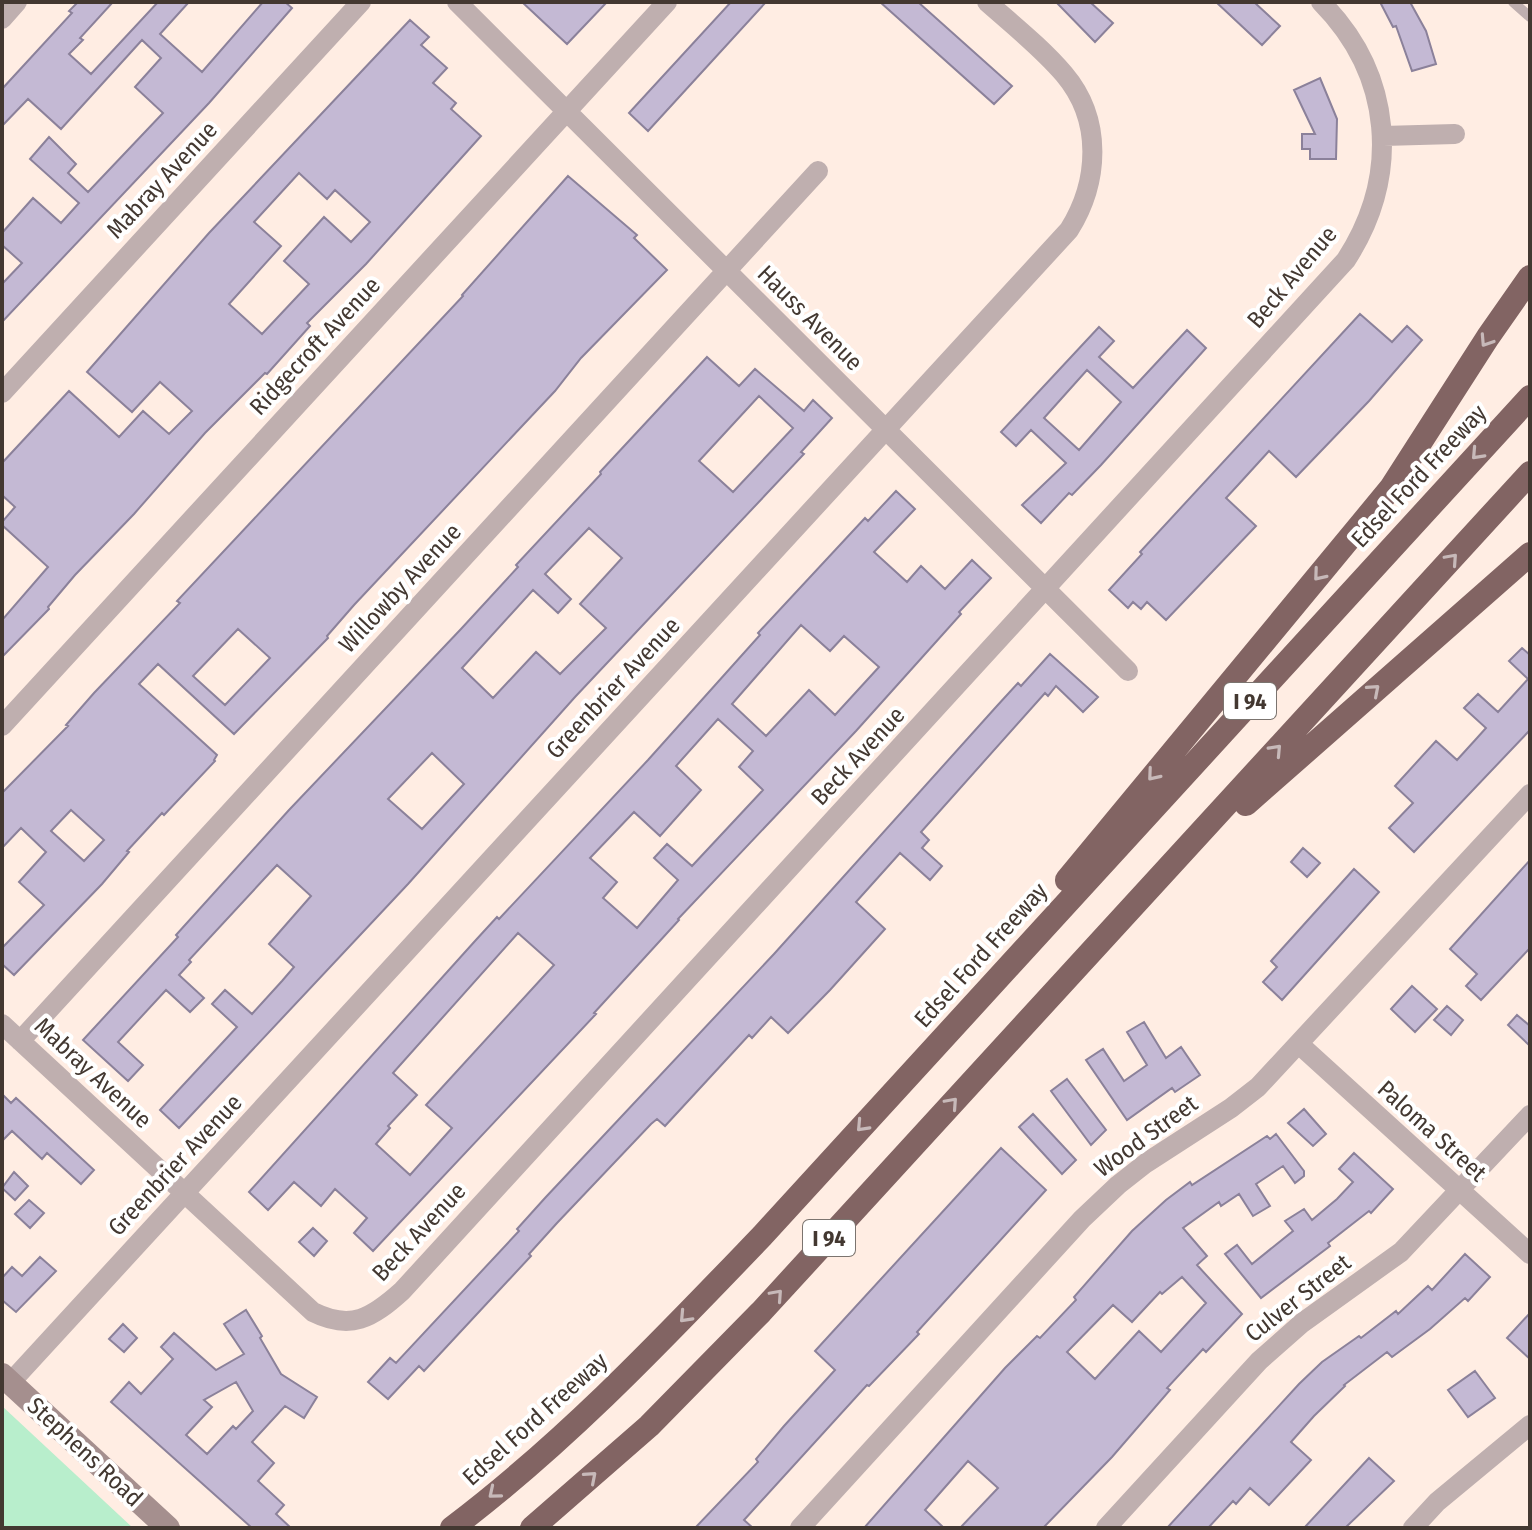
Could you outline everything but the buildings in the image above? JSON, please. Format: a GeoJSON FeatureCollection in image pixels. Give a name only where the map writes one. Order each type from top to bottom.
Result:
{"type":"FeatureCollection","features":[{"type":"Feature","properties":{"kind":"highway"},"geometry":{"type":"LineString","coordinates":[[972,1007],[1077,868],[1391,488],[1530,277]]}},
{"type":"Feature","properties":{"kind":"highway","name":"Edsel Ford Freeway"},"geometry":{"type":"LineString","coordinates":[[452,1528],[573,1426],[659,1344],[1530,397]]}},
{"type":"Feature","properties":{"kind":"highway","name":"I 94"},"geometry":{"type":"LineString","coordinates":[[532,1528],[649,1426],[751,1323],[1530,473]]}},
{"type":"Feature","properties":{"kind":"highway"},"geometry":{"type":"LineString","coordinates":[[1110,932],[1283,770],[1530,554]]}},
{"type":"Feature","properties":{"kind":"street"},"geometry":{"type":"LineString","coordinates":[[2,19],[17,2]]}},
{"type":"Feature","properties":{"kind":"street","name":"Mabray Avenue"},"geometry":{"type":"LineString","coordinates":[[2,393],[361,2]]}},
{"type":"Feature","properties":{"kind":"street","name":"Hauss Avenue"},"geometry":{"type":"LineString","coordinates":[[457,2],[1128,671]]}},
{"type":"Feature","properties":{"kind":"street","name":"Ridgecroft Avenue"},"geometry":{"type":"LineString","coordinates":[[2,726],[667,2]]}},
{"type":"Feature","properties":{"kind":"street","name":"Greenbrier Avenue"},"geometry":{"type":"LineString","coordinates":[[6,1379],[185,1193],[1069,230],[1083,205],[1091,181],[1093,144],[1085,109],[1075,89],[1057,66],[987,2]]}},
{"type":"Feature","properties":{"kind":"street","name":"Beck Avenue"},"geometry":{"type":"LineString","coordinates":[[185,1193],[313,1312],[340,1322],[370,1316],[402,1291],[1346,260],[1372,210],[1382,162],[1383,136],[1368,72],[1352,41],[1321,2]]}},
{"type":"Feature","properties":{"kind":"street"},"geometry":{"type":"LineString","coordinates":[[1383,136],[1455,134]]}},
{"type":"Feature","properties":{"kind":"street","name":"Willowby Avenue"},"geometry":{"type":"LineString","coordinates":[[20,1041],[818,171]]}},
{"type":"Feature","properties":{"kind":"street","name":"Wood Street"},"geometry":{"type":"LineString","coordinates":[[800,1528],[1091,1211],[1146,1163],[1258,1087],[1530,794]]}},
{"type":"Feature","properties":{"kind":"street","name":"Mabray Avenue"},"geometry":{"type":"LineString","coordinates":[[2,1024],[185,1193]]}},
{"type":"Feature","properties":{"kind":"street","name":"Paloma Street"},"geometry":{"type":"LineString","coordinates":[[1300,1045],[1530,1254]]}},
{"type":"Feature","properties":{"kind":"street","name":"Culver Street"},"geometry":{"type":"LineString","coordinates":[[1106,1528],[1270,1351],[1302,1323],[1401,1252],[1530,1115]]}},
{"type":"Feature","properties":{"kind":"street","name":"Stephens Road"},"geometry":{"type":"LineString","coordinates":[[6,1379],[168,1528]]}},
{"type":"Feature","properties":{"kind":"street"},"geometry":{"type":"LineString","coordinates":[[1413,1528],[1437,1502],[1530,1425]]}},
{"type":"Feature","properties":{"kind":"lane"},"geometry":{"type":"LineString","coordinates":[[1513,2],[1530,17]]}},
{"type":"Feature","properties":{"kind":"green space"},"geometry":{"type":"Polygon","coordinates":[[[2,1406],[133,1528],[2,1528],[2,1406]]]}}]}
